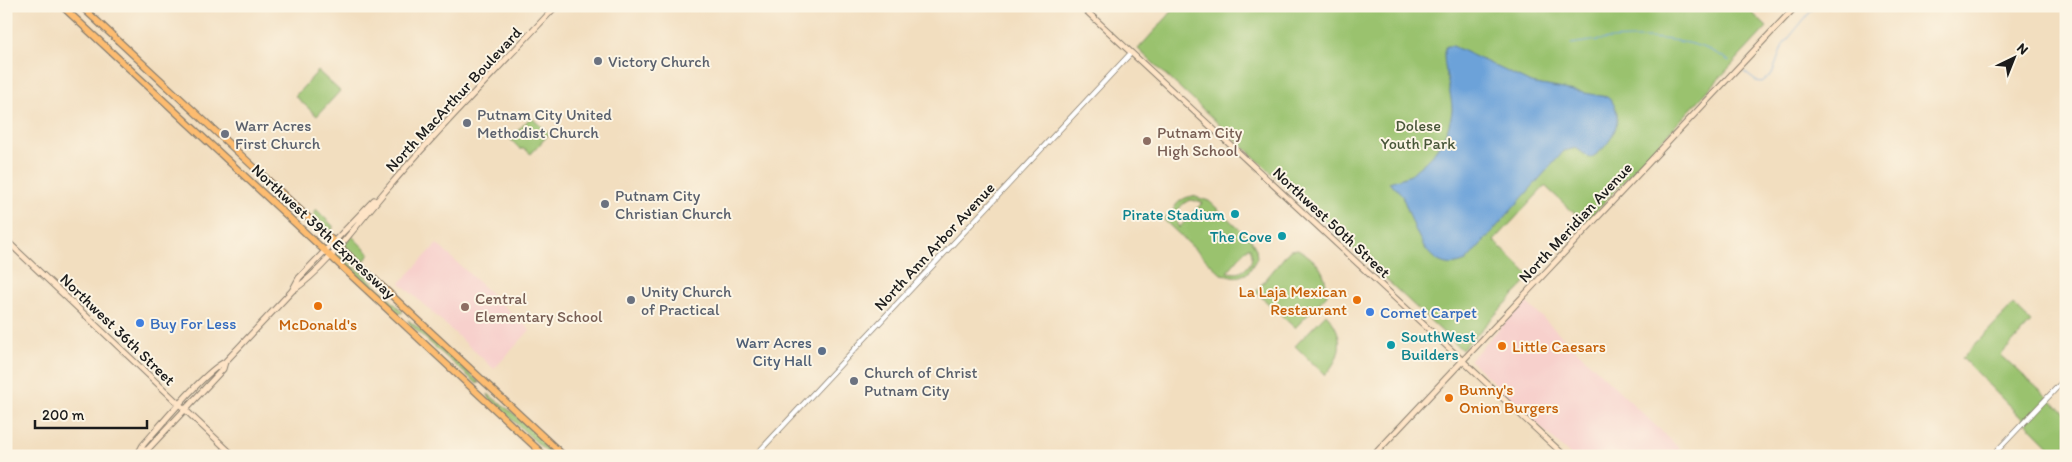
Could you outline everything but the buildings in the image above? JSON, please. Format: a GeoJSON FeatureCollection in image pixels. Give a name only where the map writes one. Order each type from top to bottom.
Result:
{"type":"FeatureCollection","features":[{"type":"Feature","properties":{"kind":"highway","name":"Northwest 39th Expressway"},"geometry":{"type":"LineString","coordinates":[[62,6],[545,456]]}},
{"type":"Feature","properties":{"kind":"highway","name":"Northwest 39th Expressway"},"geometry":{"type":"LineString","coordinates":[[81,6],[564,456]]}},
{"type":"Feature","properties":{"kind":"highway"},"geometry":{"type":"LineString","coordinates":[[86,29],[98,22]]}},
{"type":"Feature","properties":{"kind":"highway"},"geometry":{"type":"LineString","coordinates":[[134,73],[142,64]]}},
{"type":"Feature","properties":{"kind":"highway"},"geometry":{"type":"LineString","coordinates":[[175,111],[184,102]]}},
{"type":"Feature","properties":{"kind":"highway"},"geometry":{"type":"LineString","coordinates":[[183,118],[192,109]]}},
{"type":"Feature","properties":{"kind":"main road","name":"North MacArthur Boulevard"},"geometry":{"type":"LineString","coordinates":[[292,291],[299,278],[325,250],[336,243],[556,6]]}},
{"type":"Feature","properties":{"kind":"main road","name":"Northwest 50th Street"},"geometry":{"type":"LineString","coordinates":[[1081,6],[1565,456]]}},
{"type":"Feature","properties":{"kind":"main road","name":"North Meridian Avenue"},"geometry":{"type":"LineString","coordinates":[[1373,456],[1796,6]]}},
{"type":"Feature","properties":{"kind":"main road","name":"Northwest 36th Street"},"geometry":{"type":"LineString","coordinates":[[6,240],[234,456]]}},
{"type":"Feature","properties":{"kind":"main road","name":"North MacArthur Boulevard"},"geometry":{"type":"LineString","coordinates":[[139,454],[143,445],[218,365],[225,362],[292,291],[304,283],[330,255],[336,243]]}},
{"type":"Feature","properties":{"kind":"main road","name":"North MacArthur Boulevard"},"geometry":{"type":"LineString","coordinates":[[139,454],[148,449],[185,410],[223,369],[225,362]]}},
{"type":"Feature","properties":{"kind":"street","name":"North Ann Arbor Avenue"},"geometry":{"type":"LineString","coordinates":[[755,456],[1131,52]]}},
{"type":"Feature","properties":{"kind":"street"},"geometry":{"type":"LineString","coordinates":[[1992,456],[2066,378]]}},
{"type":"Feature","properties":{"kind":"shaded area","name":"Central Elementary School"},"geometry":{"type":"Polygon","coordinates":[[[437,244],[530,330],[494,369],[400,283],[437,244]]]}},
{"type":"Feature","properties":{"kind":"shaded area"},"geometry":{"type":"Polygon","coordinates":[[[1525,301],[1680,449],[1674,456],[1571,456],[1470,360],[1525,301]]]}},
{"type":"Feature","properties":{"kind":"green space","name":"Dolese Youth Park"},"geometry":{"type":"Polygon","coordinates":[[[1177,6],[1745,6],[1767,27],[1585,223],[1545,186],[1494,241],[1531,277],[1462,350],[1138,49],[1177,6]]]}},
{"type":"Feature","properties":{"kind":"green space"},"geometry":{"type":"Polygon","coordinates":[[[318,71],[340,91],[317,116],[295,96],[318,71]]]}},
{"type":"Feature","properties":{"kind":"green space"},"geometry":{"type":"Polygon","coordinates":[[[531,117],[549,134],[531,154],[525,149],[520,149],[510,139],[531,117]]]}},
{"type":"Feature","properties":{"kind":"green space"},"geometry":{"type":"Polygon","coordinates":[[[1193,196],[1209,201],[1251,240],[1256,249],[1257,258],[1248,273],[1237,277],[1221,274],[1163,219],[1166,216],[1172,221],[1173,211],[1177,204],[1193,196]],[[1190,200],[1182,205],[1178,211],[1176,219],[1179,228],[1203,202],[1190,200]],[[1249,246],[1227,272],[1237,273],[1248,266],[1252,259],[1249,246]]]}},
{"type":"Feature","properties":{"kind":"green space"},"geometry":{"type":"Polygon","coordinates":[[[316,209],[333,226],[332,233],[314,215],[316,209]]]}},
{"type":"Feature","properties":{"kind":"green space"},"geometry":{"type":"Polygon","coordinates":[[[351,235],[370,254],[364,261],[345,246],[351,235]]]}},
{"type":"Feature","properties":{"kind":"green space"},"geometry":{"type":"Polygon","coordinates":[[[1298,249],[1311,258],[1320,268],[1325,280],[1327,295],[1295,328],[1257,293],[1257,290],[1290,250],[1298,249]]]}},
{"type":"Feature","properties":{"kind":"green space"},"geometry":{"type":"Polygon","coordinates":[[[337,253],[368,278],[403,312],[398,314],[336,256],[337,253]]]}},
{"type":"Feature","properties":{"kind":"green space"},"geometry":{"type":"Polygon","coordinates":[[[2013,305],[2031,322],[2001,355],[2066,414],[2066,456],[2059,456],[1962,358],[2013,305]]]}},
{"type":"Feature","properties":{"kind":"green space"},"geometry":{"type":"Polygon","coordinates":[[[1326,314],[1336,329],[1339,345],[1335,360],[1325,375],[1295,346],[1326,314]]]}},
{"type":"Feature","properties":{"kind":"green space"},"geometry":{"type":"Polygon","coordinates":[[[408,320],[437,342],[480,383],[476,383],[410,325],[408,320]]]}},
{"type":"Feature","properties":{"kind":"green space"},"geometry":{"type":"Polygon","coordinates":[[[488,394],[517,416],[560,456],[551,456],[489,398],[488,394]]]}},
{"type":"Feature","properties":{"kind":"water"},"geometry":{"type":"Polygon","coordinates":[[[1446,46],[1453,46],[1531,83],[1607,97],[1614,104],[1617,112],[1615,130],[1604,147],[1590,158],[1576,148],[1564,151],[1466,261],[1452,264],[1440,262],[1423,245],[1402,196],[1389,182],[1411,175],[1435,151],[1446,132],[1451,118],[1452,104],[1444,58],[1446,46]]]}},
{"type":"Feature","properties":{"kind":"waterway"},"geometry":{"type":"LineString","coordinates":[[1744,72],[1756,81],[1762,82],[1772,74],[1783,45],[1815,6]]}},
{"type":"Feature","properties":{"kind":"waterway"},"geometry":{"type":"LineString","coordinates":[[1571,44],[1632,38],[1674,40],[1713,51],[1729,61]]}},
{"type":"Feature","properties":{"kind":"place","name":"Victory Church"},"geometry":{"type":"Point","coordinates":[598,61]}},
{"type":"Feature","properties":{"kind":"place","name":"Putnam City United Methodist Church"},"geometry":{"type":"Point","coordinates":[467,123]}},
{"type":"Feature","properties":{"kind":"place","name":"Warr Acres First Church"},"geometry":{"type":"Point","coordinates":[225,134]}},
{"type":"Feature","properties":{"kind":"place","name":"Putnam City High School"},"geometry":{"type":"Point","coordinates":[1147,141]}},
{"type":"Feature","properties":{"kind":"place","name":"Putnam City Christian Church"},"geometry":{"type":"Point","coordinates":[605,204]}},
{"type":"Feature","properties":{"kind":"place","name":"Pirate Stadium"},"geometry":{"type":"Point","coordinates":[1235,214]}},
{"type":"Feature","properties":{"kind":"place","name":"The Cove"},"geometry":{"type":"Point","coordinates":[1282,236]}},
{"type":"Feature","properties":{"kind":"place","name":"Unity Church of Practical"},"geometry":{"type":"Point","coordinates":[631,300]}},
{"type":"Feature","properties":{"kind":"place","name":"La Laja Mexican Restaurant"},"geometry":{"type":"Point","coordinates":[1357,300]}},
{"type":"Feature","properties":{"kind":"place","name":"McDonald's"},"geometry":{"type":"Point","coordinates":[318,306]}},
{"type":"Feature","properties":{"kind":"place","name":"Central Elementary School"},"geometry":{"type":"Point","coordinates":[465,307]}},
{"type":"Feature","properties":{"kind":"place","name":"Cornet Carpet"},"geometry":{"type":"Point","coordinates":[1370,312]}},
{"type":"Feature","properties":{"kind":"place","name":"Buy For Less"},"geometry":{"type":"Point","coordinates":[140,323]}},
{"type":"Feature","properties":{"kind":"place","name":"SouthWest Builders"},"geometry":{"type":"Point","coordinates":[1391,345]}},
{"type":"Feature","properties":{"kind":"place","name":"Little Caesars"},"geometry":{"type":"Point","coordinates":[1502,346]}},
{"type":"Feature","properties":{"kind":"place","name":"Warr Acres City Hall"},"geometry":{"type":"Point","coordinates":[822,351]}},
{"type":"Feature","properties":{"kind":"place","name":"Church of Christ Putnam City"},"geometry":{"type":"Point","coordinates":[854,381]}},
{"type":"Feature","properties":{"kind":"place","name":"Bunny's Onion Burgers"},"geometry":{"type":"Point","coordinates":[1449,398]}}]}
